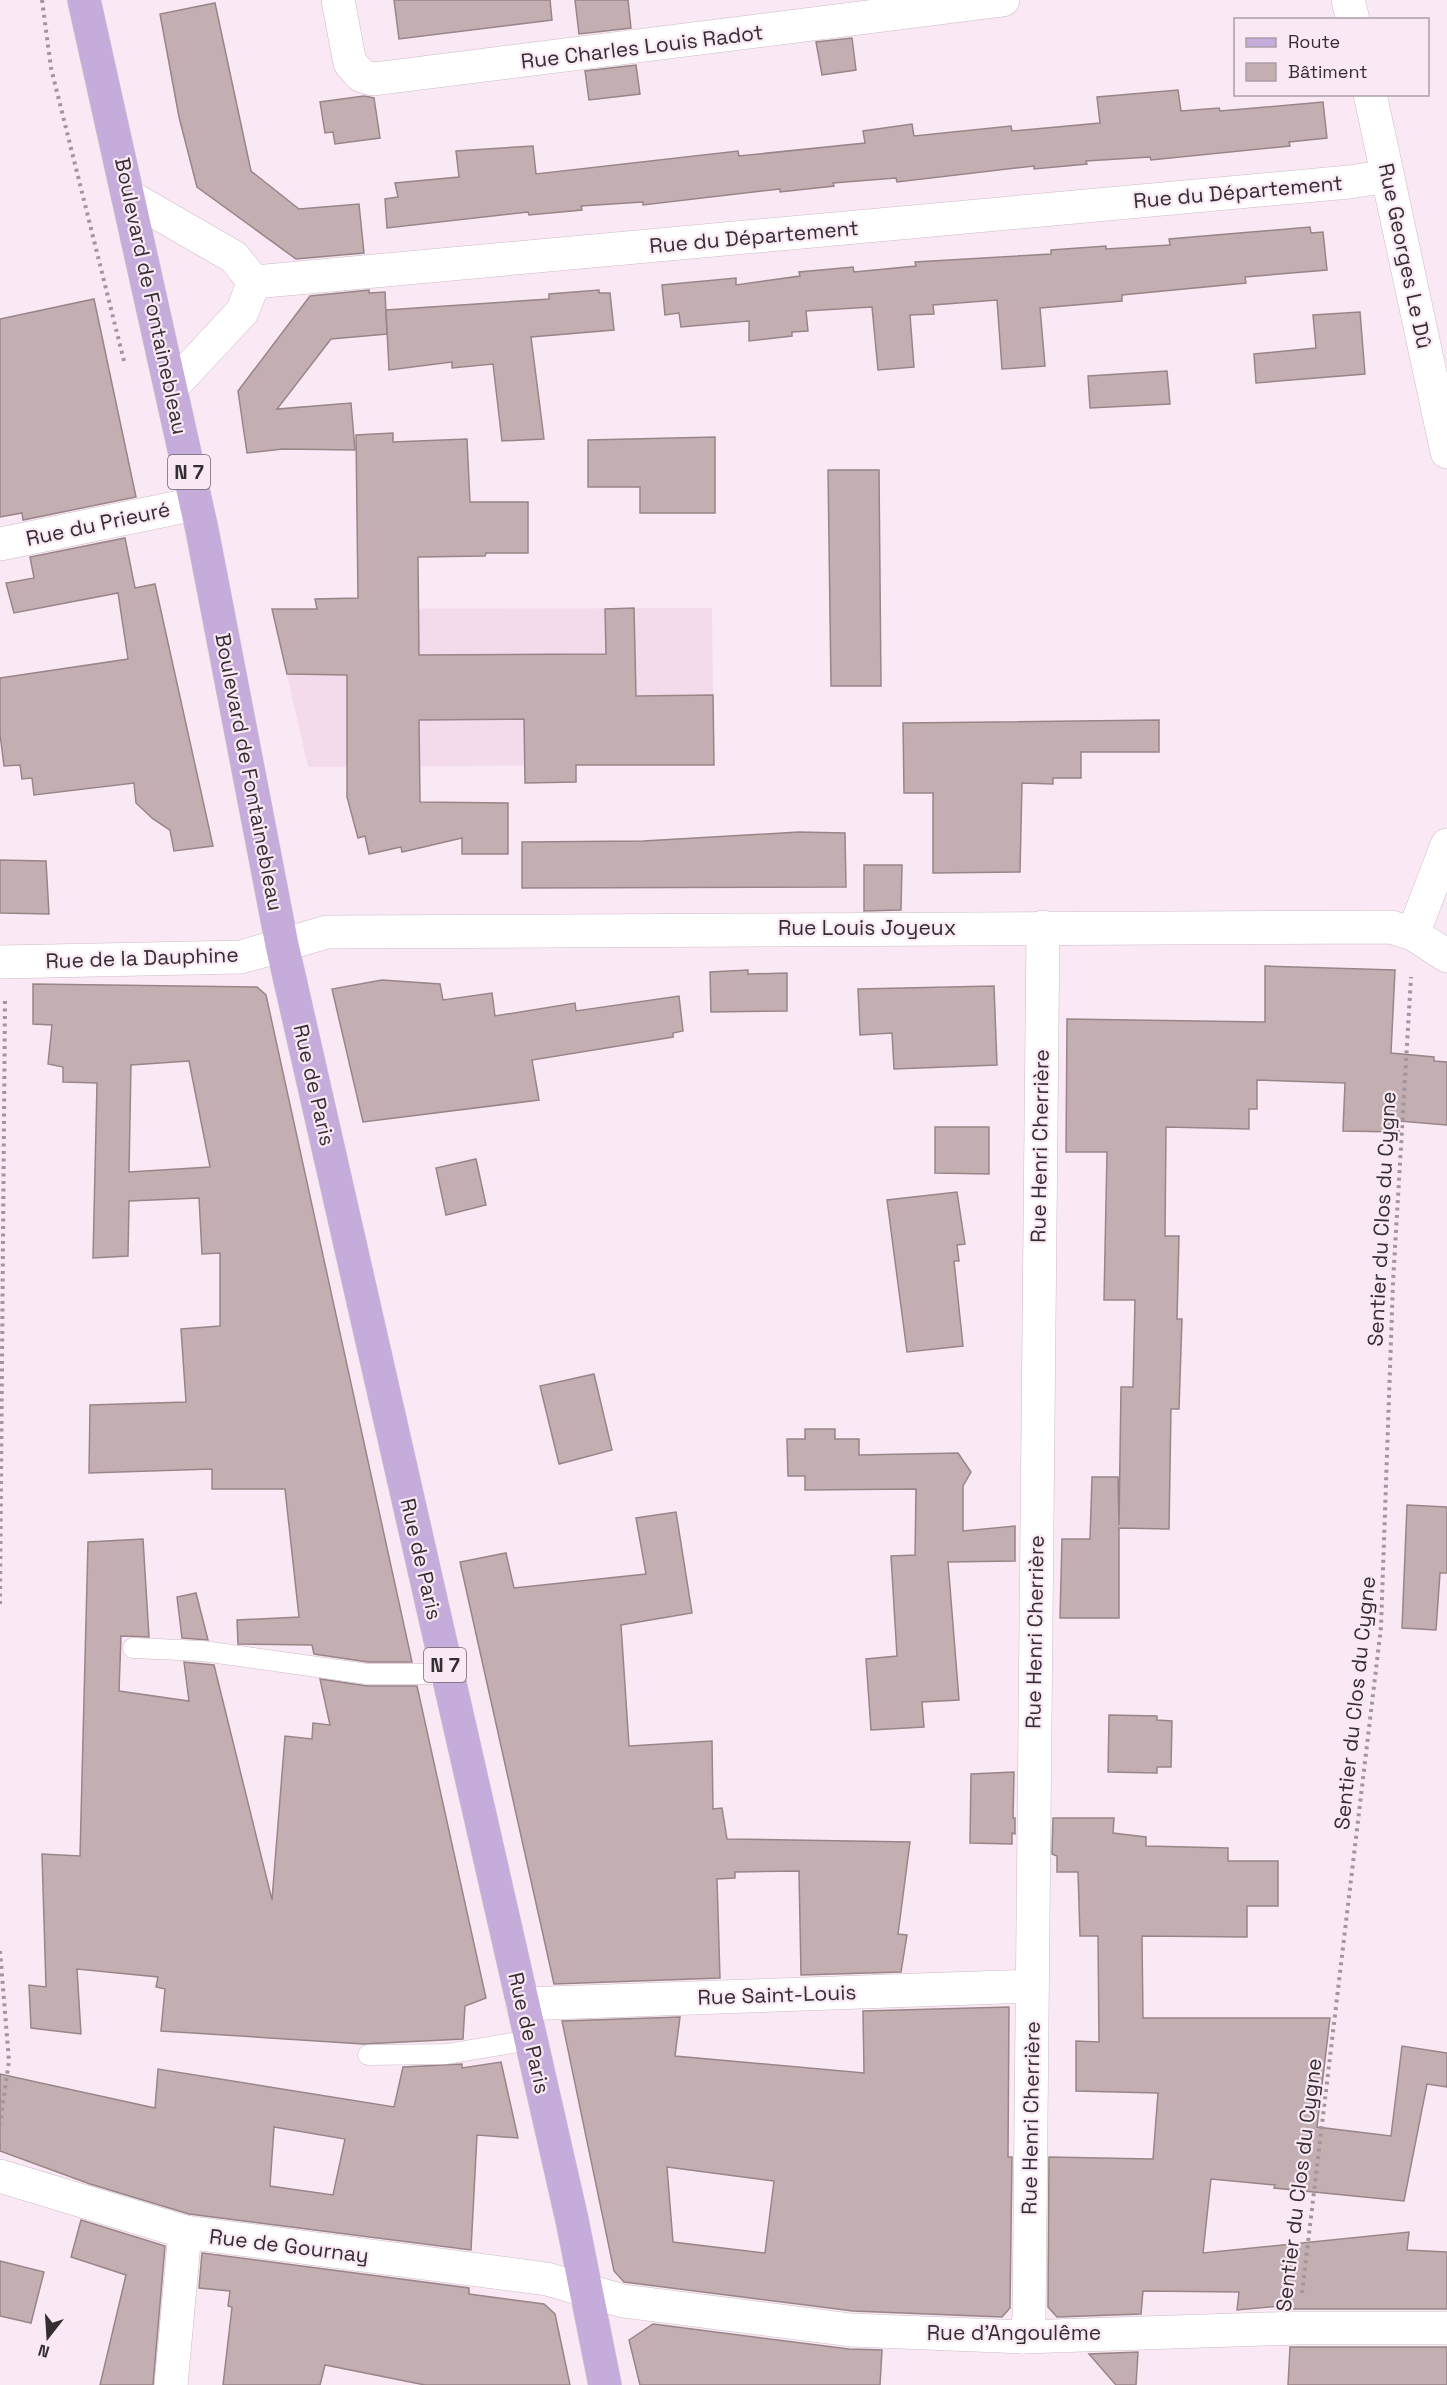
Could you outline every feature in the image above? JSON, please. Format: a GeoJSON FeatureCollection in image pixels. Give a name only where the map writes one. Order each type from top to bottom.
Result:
{"type":"FeatureCollection","features":[{"type":"Feature","properties":{"kind":"main road","name":"Boulevard de Fontainebleau"},"geometry":{"type":"LineString","coordinates":[[84,0],[172,387],[282,945]]}},
{"type":"Feature","properties":{"kind":"main road","name":"Rue de Paris"},"geometry":{"type":"LineString","coordinates":[[282,945],[572,2220],[605,2385]]}},
{"type":"Feature","properties":{"kind":"street","name":"Rue Charles Louis Radot"},"geometry":{"type":"LineString","coordinates":[[338,0],[350,63],[362,76],[374,79],[1003,0]]}},
{"type":"Feature","properties":{"kind":"street"},"geometry":{"type":"LineString","coordinates":[[1348,0],[1352,18]]}},
{"type":"Feature","properties":{"kind":"street","name":"Rue Georges Le Dû"},"geometry":{"type":"LineString","coordinates":[[1370,96],[1447,452]]}},
{"type":"Feature","properties":{"kind":"street","name":"Rue du Département"},"geometry":{"type":"LineString","coordinates":[[254,282],[1337,183],[1388,176]]}},
{"type":"Feature","properties":{"kind":"street"},"geometry":{"type":"LineString","coordinates":[[130,197],[234,257],[254,282],[242,312],[172,387]]}},
{"type":"Feature","properties":{"kind":"street","name":"Rue du Prieuré"},"geometry":{"type":"LineString","coordinates":[[0,544],[195,504]]}},
{"type":"Feature","properties":{"kind":"street"},"geometry":{"type":"LineString","coordinates":[[1413,934],[1447,845]]}},
{"type":"Feature","properties":{"kind":"street","name":"Rue Henri Cherrière"},"geometry":{"type":"LineString","coordinates":[[1023,2337],[1029,2320],[1043,927]]}},
{"type":"Feature","properties":{"kind":"street","name":"Rue Louis Joyeux"},"geometry":{"type":"LineString","coordinates":[[282,945],[327,932],[1391,927],[1413,934],[1447,956]]}},
{"type":"Feature","properties":{"kind":"street","name":"Rue de la Dauphine"},"geometry":{"type":"LineString","coordinates":[[3,962],[241,957],[282,945]]}},
{"type":"Feature","properties":{"kind":"street","name":"Rue Saint-Louis"},"geometry":{"type":"LineString","coordinates":[[522,2004],[1032,1986]]}},
{"type":"Feature","properties":{"kind":"street","name":"Rue de Gournay"},"geometry":{"type":"LineString","coordinates":[[0,2176],[186,2232],[547,2279],[585,2288]]}},
{"type":"Feature","properties":{"kind":"street"},"geometry":{"type":"LineString","coordinates":[[171,2385],[186,2232]]}},
{"type":"Feature","properties":{"kind":"street","name":"Rue d'Angoulême"},"geometry":{"type":"LineString","coordinates":[[585,2288],[623,2301],[851,2330],[1023,2337],[1297,2328],[1447,2328]]}},
{"type":"Feature","properties":{"kind":"lane"},"geometry":{"type":"LineString","coordinates":[[133,1648],[203,1651],[367,1674],[447,1674]]}},
{"type":"Feature","properties":{"kind":"lane"},"geometry":{"type":"LineString","coordinates":[[369,2055],[447,2054],[530,2040]]}},
{"type":"Feature","properties":{"kind":"path"},"geometry":{"type":"LineString","coordinates":[[42,0],[51,68],[127,375]]}},
{"type":"Feature","properties":{"kind":"path","name":"Sentier du Clos du Cygne"},"geometry":{"type":"LineString","coordinates":[[1297,2328],[1381,1626],[1393,1282],[1413,934]]}},
{"type":"Feature","properties":{"kind":"path"},"geometry":{"type":"LineString","coordinates":[[0,1604],[3,962]]}},
{"type":"Feature","properties":{"kind":"path"},"geometry":{"type":"LineString","coordinates":[[0,1951],[9,2061],[0,2124]]}},
{"type":"Feature","properties":{"kind":"shaded area"},"geometry":{"type":"Polygon","coordinates":[[[712,608],[714,765],[308,767],[272,609],[712,608]]]}},
{"type":"Feature","properties":{"kind":"building"},"geometry":{"type":"Polygon","coordinates":[[[394,0],[550,0],[552,20],[399,39],[394,0]]]}},
{"type":"Feature","properties":{"kind":"building"},"geometry":{"type":"Polygon","coordinates":[[[575,0],[628,0],[631,28],[579,34],[575,0]]]}},
{"type":"Feature","properties":{"kind":"building"},"geometry":{"type":"Polygon","coordinates":[[[215,3],[251,171],[299,209],[359,204],[364,253],[296,259],[197,187],[179,117],[160,14],[215,3]]]}},
{"type":"Feature","properties":{"kind":"building"},"geometry":{"type":"Polygon","coordinates":[[[852,38],[856,70],[822,75],[816,42],[852,38]]]}},
{"type":"Feature","properties":{"kind":"building"},"geometry":{"type":"Polygon","coordinates":[[[636,65],[640,94],[589,100],[585,71],[636,65]]]}},
{"type":"Feature","properties":{"kind":"building"},"geometry":{"type":"Polygon","coordinates":[[[1178,90],[1181,111],[1219,108],[1220,111],[1323,102],[1327,138],[1289,142],[1290,146],[1151,160],[1150,157],[1086,161],[1087,164],[1034,169],[1034,166],[897,182],[896,178],[833,183],[834,186],[780,192],[780,189],[643,205],[643,202],[581,206],[582,210],[529,215],[528,212],[387,228],[385,199],[398,197],[395,183],[459,177],[456,151],[533,146],[536,174],[738,151],[739,156],[865,143],[863,131],[912,124],[914,136],[1011,126],[1012,131],[1100,123],[1097,97],[1178,90]]]}},
{"type":"Feature","properties":{"kind":"building"},"geometry":{"type":"Polygon","coordinates":[[[364,96],[374,98],[380,138],[335,144],[333,132],[325,133],[320,102],[364,96]]]}},
{"type":"Feature","properties":{"kind":"building"},"geometry":{"type":"Polygon","coordinates":[[[1310,227],[1311,233],[1323,232],[1327,270],[1245,277],[1246,283],[1122,295],[1122,301],[1040,308],[1045,366],[1002,369],[997,300],[933,305],[934,314],[910,315],[914,367],[878,370],[872,307],[806,311],[808,331],[792,332],[792,336],[749,341],[749,321],[681,327],[679,313],[665,315],[662,285],[736,278],[736,285],[800,276],[799,272],[853,267],[854,272],[916,266],[915,262],[1051,254],[1051,250],[1170,245],[1169,239],[1310,227]]]}},
{"type":"Feature","properties":{"kind":"building"},"geometry":{"type":"Polygon","coordinates":[[[369,290],[369,293],[385,292],[387,334],[331,339],[277,409],[351,403],[355,450],[283,449],[247,453],[238,391],[310,296],[369,290]]]}},
{"type":"Feature","properties":{"kind":"building"},"geometry":{"type":"Polygon","coordinates":[[[599,290],[599,293],[610,293],[614,330],[531,337],[544,439],[502,441],[493,364],[452,368],[452,362],[389,370],[386,310],[549,299],[549,294],[599,290]]]}},
{"type":"Feature","properties":{"kind":"building"},"geometry":{"type":"Polygon","coordinates":[[[94,299],[136,497],[23,520],[22,513],[0,517],[0,319],[94,299]]]}},
{"type":"Feature","properties":{"kind":"building"},"geometry":{"type":"Polygon","coordinates":[[[1360,312],[1365,374],[1256,383],[1254,354],[1316,348],[1313,315],[1360,312]]]}},
{"type":"Feature","properties":{"kind":"building"},"geometry":{"type":"Polygon","coordinates":[[[1167,371],[1170,404],[1090,408],[1088,376],[1167,371]]]}},
{"type":"Feature","properties":{"kind":"building"},"geometry":{"type":"Polygon","coordinates":[[[393,433],[393,442],[467,439],[470,502],[528,502],[528,553],[418,557],[419,655],[606,654],[605,609],[634,608],[636,696],[713,695],[714,765],[576,765],[576,782],[525,783],[524,719],[419,720],[420,802],[508,803],[508,854],[462,854],[462,838],[402,852],[401,847],[369,854],[365,836],[358,838],[347,797],[347,675],[287,674],[272,609],[317,609],[315,599],[358,598],[356,435],[393,433]]]}},
{"type":"Feature","properties":{"kind":"building"},"geometry":{"type":"Polygon","coordinates":[[[715,437],[715,513],[640,513],[640,487],[588,487],[588,440],[715,437]]]}},
{"type":"Feature","properties":{"kind":"building"},"geometry":{"type":"Polygon","coordinates":[[[828,470],[879,470],[881,686],[831,686],[828,470]]]}},
{"type":"Feature","properties":{"kind":"building"},"geometry":{"type":"Polygon","coordinates":[[[125,538],[135,588],[155,584],[213,846],[174,851],[170,830],[153,819],[136,803],[134,783],[34,795],[32,778],[22,779],[20,765],[4,766],[0,734],[0,678],[128,659],[118,593],[14,613],[6,583],[34,578],[30,557],[125,538]]]}},
{"type":"Feature","properties":{"kind":"building"},"geometry":{"type":"Polygon","coordinates":[[[1159,720],[1159,752],[1081,752],[1081,778],[1053,778],[1053,784],[1022,783],[1020,872],[933,873],[933,793],[904,793],[903,723],[1159,720]]]}},
{"type":"Feature","properties":{"kind":"building"},"geometry":{"type":"Polygon","coordinates":[[[799,832],[845,833],[846,887],[522,888],[522,842],[643,841],[799,832]]]}},
{"type":"Feature","properties":{"kind":"building"},"geometry":{"type":"Polygon","coordinates":[[[0,860],[46,861],[49,914],[0,913],[0,860]]]}},
{"type":"Feature","properties":{"kind":"building"},"geometry":{"type":"Polygon","coordinates":[[[864,865],[902,865],[901,910],[864,911],[864,865]]]}},
{"type":"Feature","properties":{"kind":"building"},"geometry":{"type":"Polygon","coordinates":[[[1265,966],[1395,970],[1391,1053],[1434,1057],[1434,1061],[1447,1062],[1447,1125],[1399,1121],[1399,1132],[1343,1131],[1345,1083],[1257,1080],[1257,1109],[1249,1109],[1249,1129],[1166,1127],[1165,1236],[1179,1236],[1177,1319],[1182,1319],[1179,1409],[1171,1409],[1169,1529],[1119,1528],[1119,1618],[1060,1618],[1062,1539],[1090,1539],[1092,1477],[1118,1477],[1119,1525],[1121,1387],[1133,1387],[1135,1300],[1104,1300],[1107,1152],[1066,1152],[1067,1019],[1265,1022],[1265,966]]]}},
{"type":"Feature","properties":{"kind":"building"},"geometry":{"type":"Polygon","coordinates":[[[748,970],[748,974],[787,973],[787,1011],[711,1012],[710,972],[748,970]]]}},
{"type":"Feature","properties":{"kind":"building"},"geometry":{"type":"Polygon","coordinates":[[[382,980],[440,984],[443,1000],[492,993],[495,1016],[575,1003],[576,1011],[679,996],[683,1031],[673,1033],[673,1037],[532,1060],[539,1100],[363,1122],[332,989],[382,980]]]}},
{"type":"Feature","properties":{"kind":"building"},"geometry":{"type":"Polygon","coordinates":[[[33,984],[257,987],[266,995],[412,1662],[368,1662],[314,1654],[312,1645],[238,1644],[237,1620],[299,1617],[285,1489],[212,1489],[212,1469],[89,1473],[90,1405],[186,1402],[181,1329],[220,1326],[220,1253],[202,1254],[199,1198],[129,1201],[128,1256],[93,1258],[97,1083],[63,1082],[63,1067],[48,1064],[52,1025],[33,1024],[33,984]],[[189,1061],[131,1065],[129,1172],[210,1167],[189,1061]]]}},
{"type":"Feature","properties":{"kind":"building"},"geometry":{"type":"Polygon","coordinates":[[[994,986],[997,1065],[894,1069],[892,1033],[860,1035],[858,989],[994,986]]]}},
{"type":"Feature","properties":{"kind":"building"},"geometry":{"type":"Polygon","coordinates":[[[935,1127],[989,1127],[989,1174],[935,1173],[935,1127]]]}},
{"type":"Feature","properties":{"kind":"building"},"geometry":{"type":"Polygon","coordinates":[[[476,1159],[486,1205],[446,1215],[436,1168],[476,1159]]]}},
{"type":"Feature","properties":{"kind":"building"},"geometry":{"type":"Polygon","coordinates":[[[957,1192],[965,1244],[957,1245],[959,1261],[954,1261],[963,1346],[907,1352],[887,1200],[957,1192]]]}},
{"type":"Feature","properties":{"kind":"building"},"geometry":{"type":"Polygon","coordinates":[[[594,1374],[612,1450],[559,1464],[540,1386],[594,1374]]]}},
{"type":"Feature","properties":{"kind":"building"},"geometry":{"type":"Polygon","coordinates":[[[805,1429],[835,1429],[835,1439],[859,1439],[859,1455],[958,1453],[971,1472],[963,1486],[963,1531],[1015,1526],[1015,1561],[948,1562],[959,1700],[922,1702],[924,1727],[871,1730],[866,1659],[897,1656],[891,1556],[915,1555],[916,1489],[805,1490],[805,1476],[788,1476],[787,1439],[805,1439],[805,1429]]]}},
{"type":"Feature","properties":{"kind":"building"},"geometry":{"type":"Polygon","coordinates":[[[1407,1505],[1447,1507],[1447,1573],[1440,1573],[1436,1630],[1402,1628],[1407,1505]]]}},
{"type":"Feature","properties":{"kind":"building"},"geometry":{"type":"Polygon","coordinates":[[[676,1512],[692,1613],[621,1625],[629,1746],[712,1741],[713,1809],[722,1808],[727,1839],[910,1842],[898,1934],[907,1935],[901,1972],[801,1975],[799,1871],[735,1872],[735,1878],[717,1879],[720,1978],[554,1984],[460,1562],[506,1553],[514,1588],[646,1574],[636,1518],[676,1512]]]}},
{"type":"Feature","properties":{"kind":"building"},"geometry":{"type":"Polygon","coordinates":[[[143,1539],[149,1637],[121,1636],[119,1691],[189,1701],[184,1662],[214,1665],[272,1900],[285,1736],[312,1739],[313,1723],[330,1725],[320,1679],[367,1686],[417,1686],[486,1998],[465,2006],[463,2039],[363,2044],[161,2031],[165,1989],[156,1987],[158,1977],[77,1969],[81,2034],[31,2028],[29,1985],[46,1987],[42,1854],[80,1856],[88,1542],[143,1539]]]}},
{"type":"Feature","properties":{"kind":"building"},"geometry":{"type":"Polygon","coordinates":[[[196,1593],[208,1640],[182,1638],[177,1597],[196,1593]]]}},
{"type":"Feature","properties":{"kind":"building"},"geometry":{"type":"Polygon","coordinates":[[[1109,1715],[1157,1716],[1157,1720],[1172,1721],[1171,1767],[1157,1767],[1157,1773],[1108,1772],[1109,1715]]]}},
{"type":"Feature","properties":{"kind":"building"},"geometry":{"type":"Polygon","coordinates":[[[1014,1772],[1015,1834],[1012,1833],[1012,1844],[970,1843],[971,1774],[1014,1772]]]}},
{"type":"Feature","properties":{"kind":"building"},"geometry":{"type":"Polygon","coordinates":[[[1053,1818],[1114,1818],[1113,1833],[1146,1837],[1146,1846],[1228,1848],[1228,1861],[1278,1861],[1278,1906],[1247,1906],[1247,1937],[1142,1936],[1143,2018],[1330,2018],[1317,2127],[1391,2136],[1402,2046],[1447,2053],[1447,2087],[1427,2084],[1404,2201],[1274,2188],[1275,2185],[1211,2179],[1203,2253],[1409,2232],[1407,2250],[1447,2252],[1447,2309],[1291,2309],[1291,2305],[1237,2310],[1239,2292],[1143,2291],[1141,2314],[1057,2317],[1048,2307],[1049,2157],[1153,2159],[1158,2093],[1076,2091],[1076,2041],[1099,2042],[1098,1936],[1080,1936],[1078,1872],[1057,1872],[1057,1856],[1052,1854],[1053,1818]]]}},
{"type":"Feature","properties":{"kind":"building"},"geometry":{"type":"Polygon","coordinates":[[[1009,2007],[1008,2157],[1012,2157],[1010,2308],[1002,2317],[853,2311],[624,2282],[614,2271],[562,2021],[680,2017],[675,2056],[864,2073],[863,2011],[1009,2007]],[[667,2167],[673,2242],[765,2253],[774,2181],[667,2167]]]}},
{"type":"Feature","properties":{"kind":"building"},"geometry":{"type":"Polygon","coordinates":[[[501,2062],[518,2138],[477,2135],[471,2250],[189,2214],[90,2184],[0,2151],[0,2074],[155,2108],[158,2069],[394,2107],[403,2067],[462,2064],[462,2068],[501,2062]],[[274,2127],[270,2186],[333,2195],[345,2139],[274,2127]]]}},
{"type":"Feature","properties":{"kind":"building"},"geometry":{"type":"Polygon","coordinates":[[[81,2220],[165,2246],[153,2385],[100,2385],[126,2275],[71,2257],[81,2220]]]}},
{"type":"Feature","properties":{"kind":"building"},"geometry":{"type":"Polygon","coordinates":[[[202,2253],[469,2288],[469,2294],[544,2304],[555,2314],[570,2385],[425,2385],[325,2365],[320,2385],[223,2385],[232,2307],[228,2306],[230,2291],[199,2288],[202,2253]]]}},
{"type":"Feature","properties":{"kind":"building"},"geometry":{"type":"Polygon","coordinates":[[[0,2261],[44,2272],[31,2323],[0,2316],[0,2261]]]}},
{"type":"Feature","properties":{"kind":"building"},"geometry":{"type":"Polygon","coordinates":[[[653,2324],[849,2349],[882,2350],[880,2385],[640,2385],[629,2340],[653,2324]]]}},
{"type":"Feature","properties":{"kind":"building"},"geometry":{"type":"Polygon","coordinates":[[[1290,2347],[1447,2347],[1447,2385],[1288,2385],[1290,2347]]]}},
{"type":"Feature","properties":{"kind":"building"},"geometry":{"type":"Polygon","coordinates":[[[1138,2352],[1136,2385],[1116,2385],[1089,2354],[1138,2352]]]}}]}
